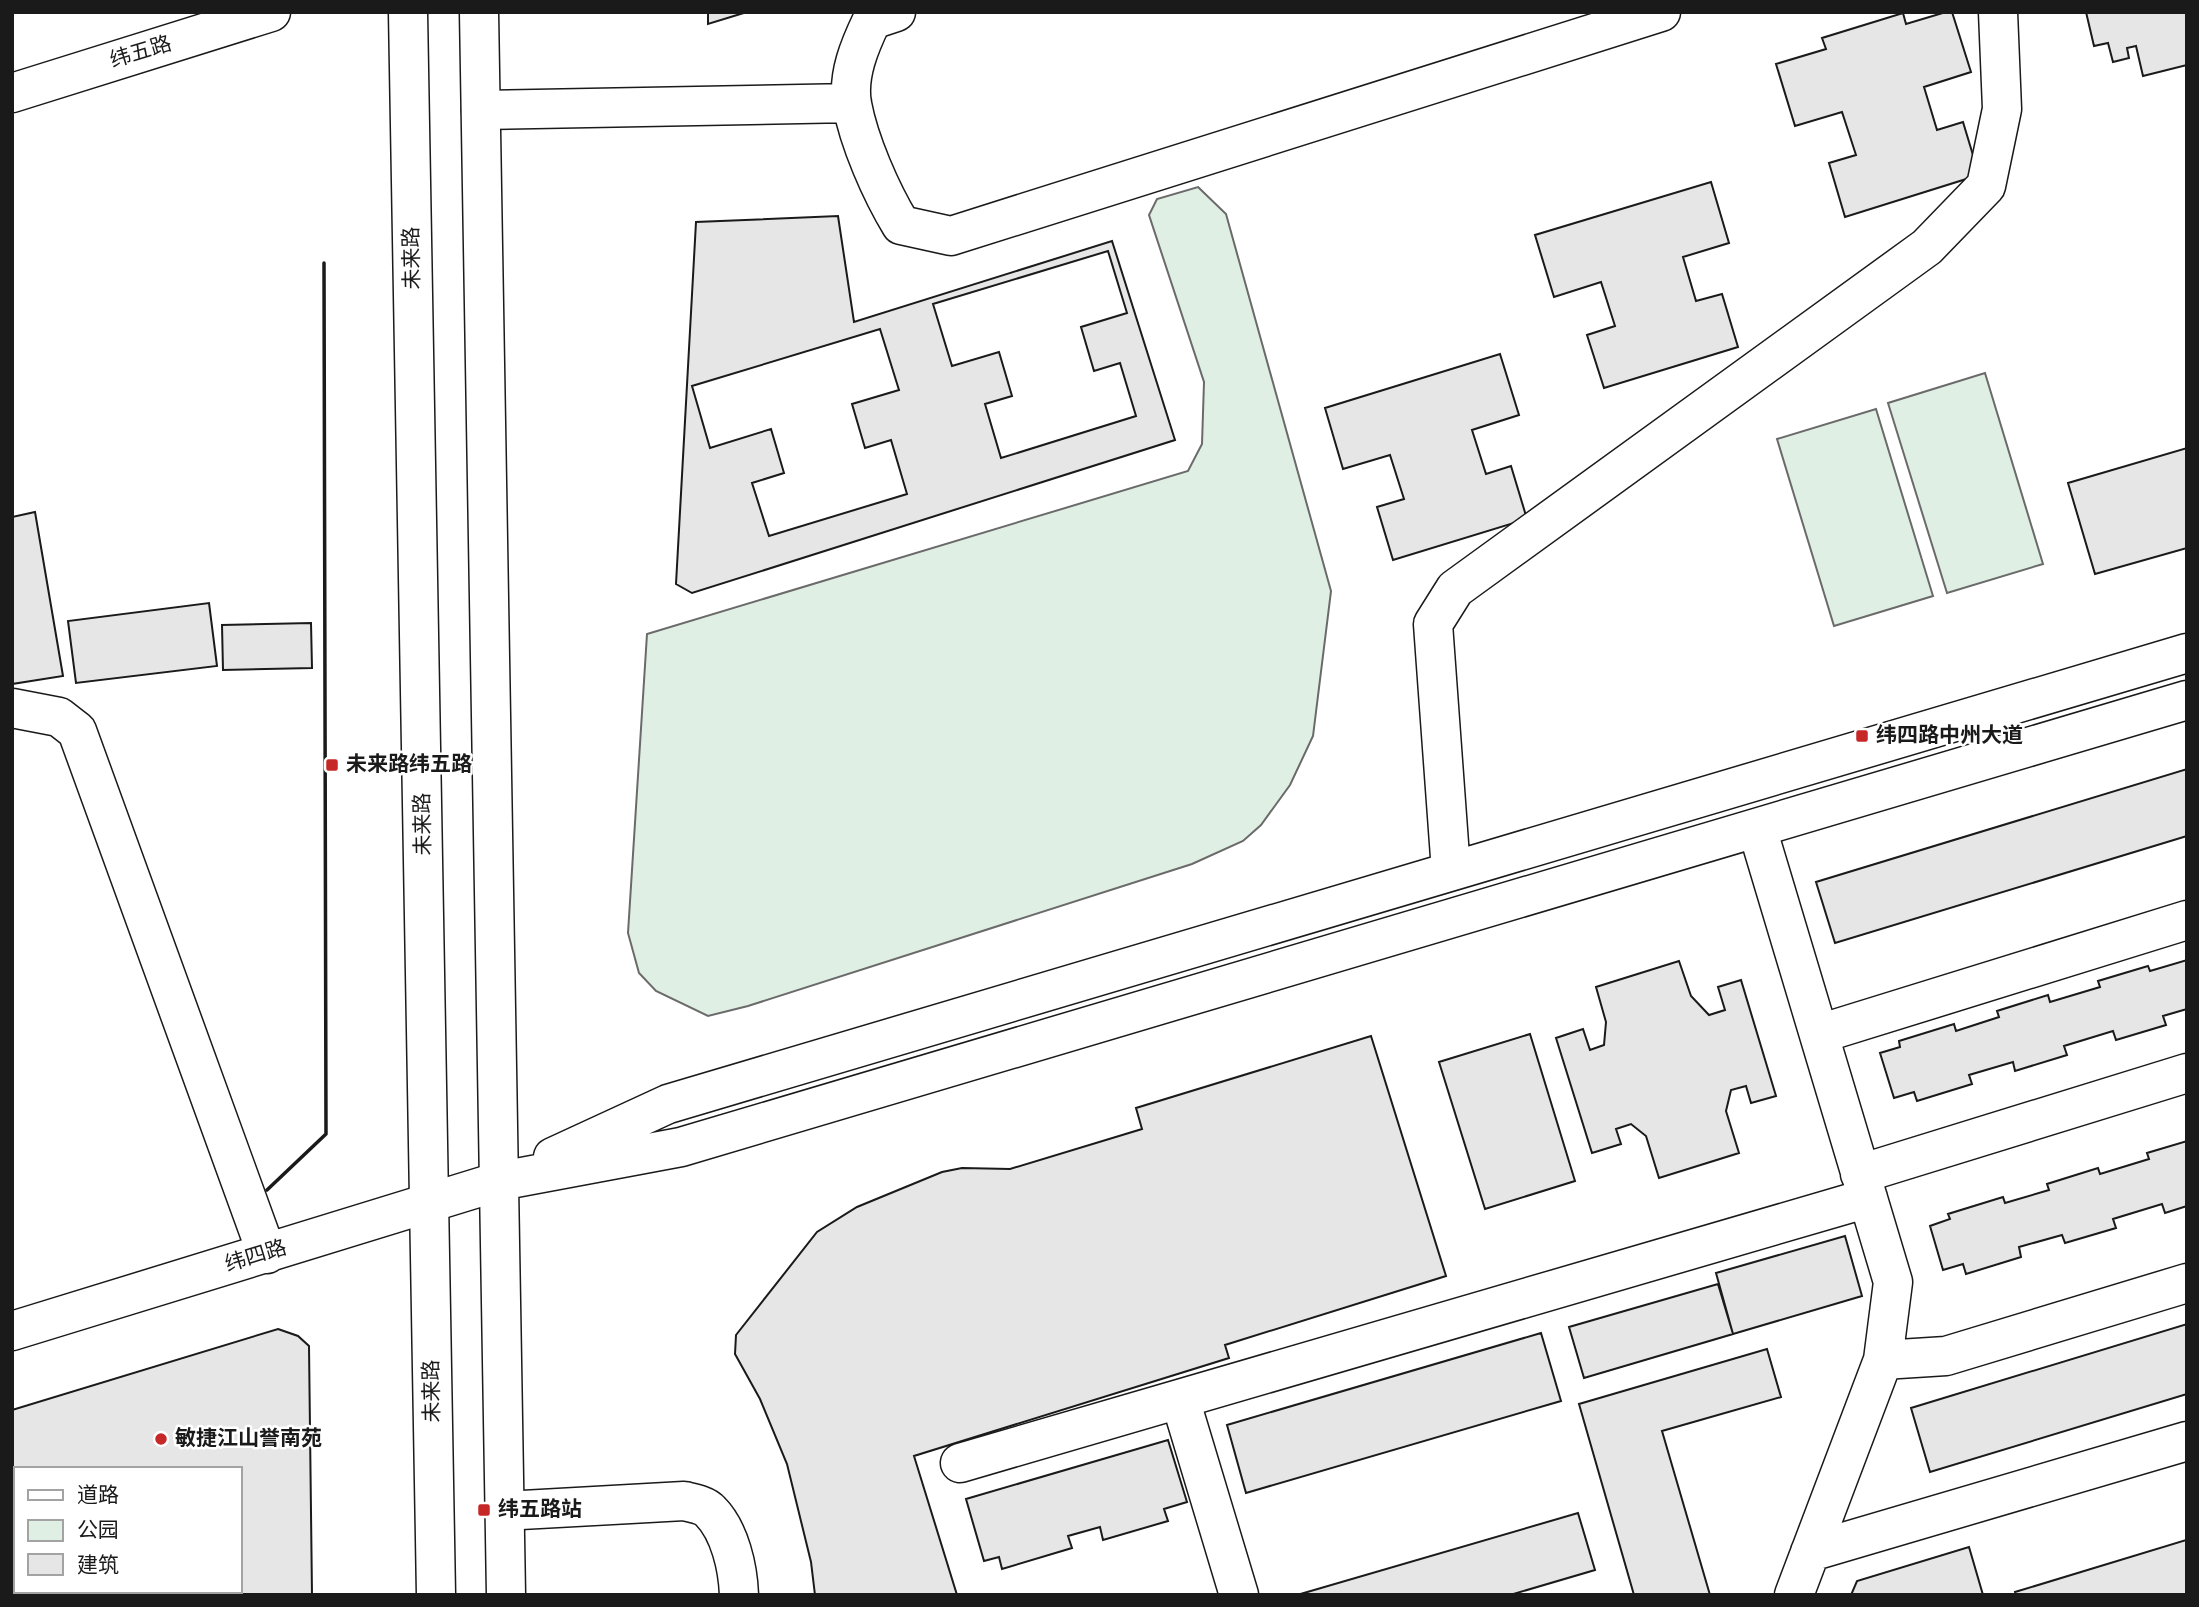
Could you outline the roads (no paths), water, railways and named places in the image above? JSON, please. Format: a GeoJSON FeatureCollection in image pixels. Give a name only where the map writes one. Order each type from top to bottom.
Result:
{"type":"FeatureCollection","features":[{"type":"Feature","properties":{"kind":"street","name":"纬五路"},"geometry":{"type":"LineString","coordinates":[[12,93],[271,12]]}},
{"type":"Feature","properties":{"kind":"street","name":"未来路"},"geometry":{"type":"LineString","coordinates":[[408,12],[436,1595]]}},
{"type":"Feature","properties":{"kind":"street"},"geometry":{"type":"LineString","coordinates":[[479,12],[506,1595]]}},
{"type":"Feature","properties":{"kind":"street"},"geometry":{"type":"LineString","coordinates":[[896,12],[872,20],[859,48],[852,103],[881,193],[901,225],[951,236],[1661,12]]}},
{"type":"Feature","properties":{"kind":"street"},"geometry":{"type":"LineString","coordinates":[[1451,871],[1433,624],[1455,589],[1927,247],[1964,210],[1986,186],[2002,109],[1997,12]]}},
{"type":"Feature","properties":{"kind":"street"},"geometry":{"type":"LineString","coordinates":[[481,110],[852,103]]}},
{"type":"Feature","properties":{"kind":"street"},"geometry":{"type":"LineString","coordinates":[[500,1181],[668,1104],[2187,653]]}},
{"type":"Feature","properties":{"kind":"street"},"geometry":{"type":"LineString","coordinates":[[500,1181],[681,1147],[2187,700]]}},
{"type":"Feature","properties":{"kind":"street"},"geometry":{"type":"LineString","coordinates":[[12,708],[59,717],[77,731],[267,1254]]}},
{"type":"Feature","properties":{"kind":"street"},"geometry":{"type":"LineString","coordinates":[[1757,828],[1893,1282],[1883,1360],[1794,1595]]}},
{"type":"Feature","properties":{"kind":"street"},"geometry":{"type":"LineString","coordinates":[[1819,1034],[2187,920]]}},
{"type":"Feature","properties":{"kind":"street"},"geometry":{"type":"LineString","coordinates":[[960,1463],[1180,1399],[1864,1186],[2187,1073]]}},
{"type":"Feature","properties":{"kind":"street","name":"纬四路"},"geometry":{"type":"LineString","coordinates":[[12,1331],[500,1181]]}},
{"type":"Feature","properties":{"kind":"street"},"geometry":{"type":"LineString","coordinates":[[1883,1360],[1946,1356],[2187,1283]]}},
{"type":"Feature","properties":{"kind":"street"},"geometry":{"type":"LineString","coordinates":[[1180,1399],[1239,1595]]}},
{"type":"Feature","properties":{"kind":"street"},"geometry":{"type":"LineString","coordinates":[[1810,1552],[2187,1441]]}},
{"type":"Feature","properties":{"kind":"street"},"geometry":{"type":"LineString","coordinates":[[505,1511],[684,1501],[709,1509],[726,1536],[738,1575],[739,1595]]}},
{"type":"Feature","properties":{"kind":"place","name":"纬四路中州大道"},"geometry":{"type":"Point","coordinates":[1862,736]}},
{"type":"Feature","properties":{"kind":"place","name":"未来路纬五路"},"geometry":{"type":"Point","coordinates":[332,765]}},
{"type":"Feature","properties":{"kind":"place","name":"敏捷江山誉南苑"},"geometry":{"type":"Point","coordinates":[161,1439]}},
{"type":"Feature","properties":{"kind":"place","name":"纬五路站"},"geometry":{"type":"Point","coordinates":[484,1510]}}]}
